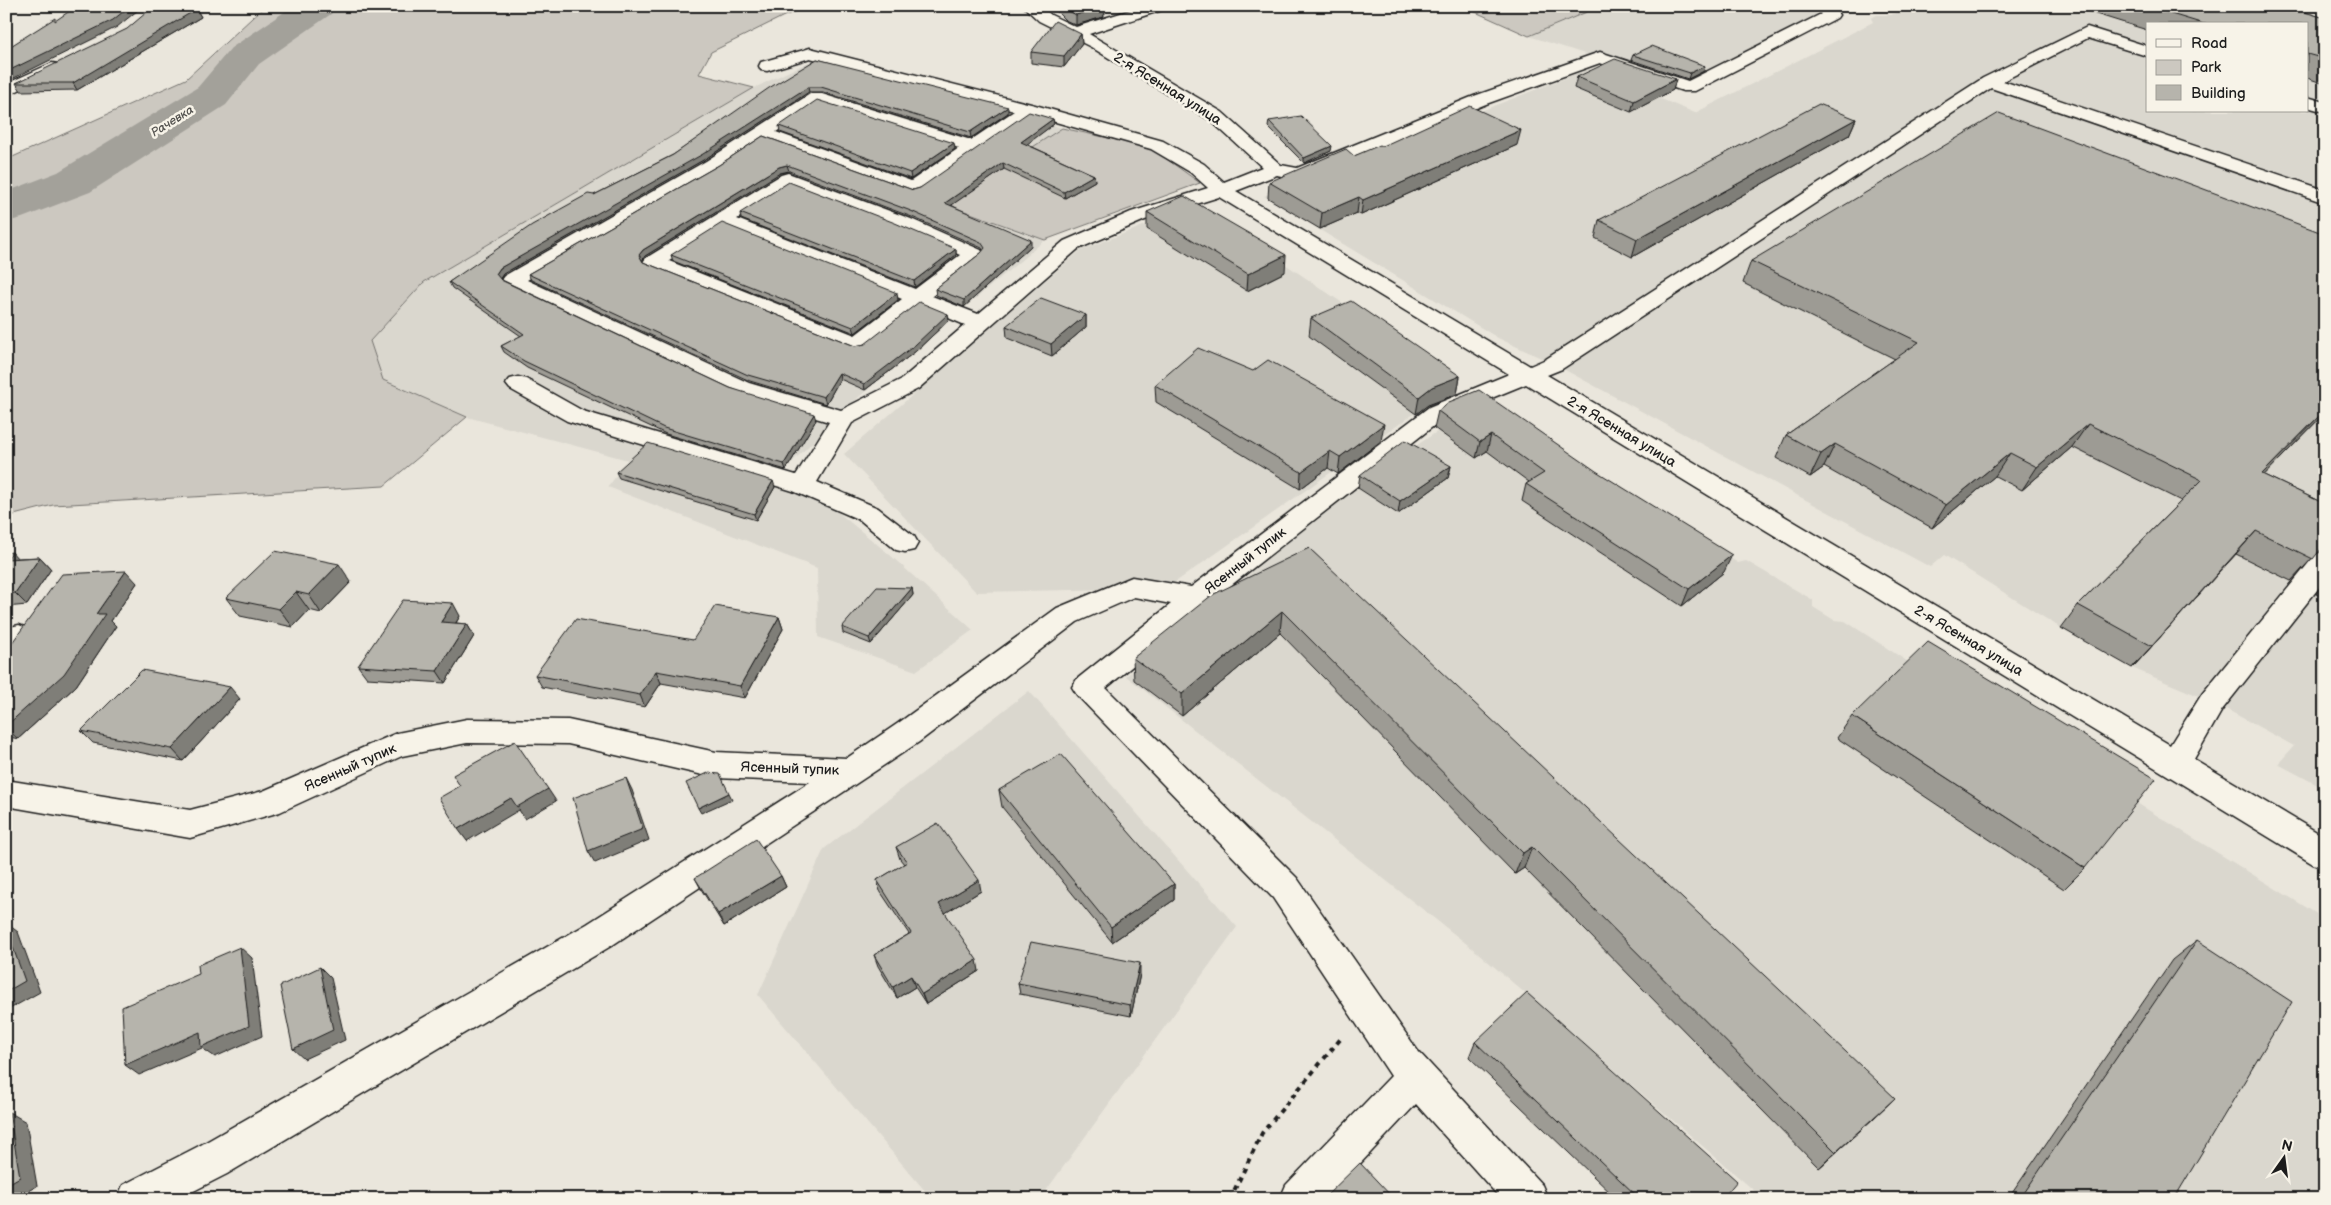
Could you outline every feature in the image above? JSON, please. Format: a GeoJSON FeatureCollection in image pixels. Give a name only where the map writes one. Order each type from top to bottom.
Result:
{"type":"FeatureCollection","features":[{"type":"Feature","properties":{"kind":"street","name":"2-я Ясенная улица"},"geometry":{"type":"LineString","coordinates":[[1031,6],[1046,18],[1097,44],[1216,116],[1275,169]]}},
{"type":"Feature","properties":{"kind":"street"},"geometry":{"type":"LineString","coordinates":[[1075,34],[1160,6]]}},
{"type":"Feature","properties":{"kind":"street"},"geometry":{"type":"LineString","coordinates":[[802,486],[842,418],[910,384],[1071,245],[1138,216],[1221,190],[1275,169],[1299,174],[1480,100],[1600,57],[1688,87],[1831,15],[1823,6]]}},
{"type":"Feature","properties":{"kind":"street"},"geometry":{"type":"LineString","coordinates":[[2295,6],[2325,15]]}},
{"type":"Feature","properties":{"kind":"street","name":"Ясенный тупик"},"geometry":{"type":"LineString","coordinates":[[6,793],[190,824],[269,803],[397,745],[467,730],[568,732],[716,765],[852,771],[908,732],[1067,614],[1132,587],[1196,598],[1437,412],[1554,364],[1989,82],[2087,32],[2146,51]]}},
{"type":"Feature","properties":{"kind":"street","name":"2-я Ясенная улица"},"geometry":{"type":"LineString","coordinates":[[767,66],[810,53],[1157,145],[1197,168],[1221,190],[2325,854]]}},
{"type":"Feature","properties":{"kind":"street"},"geometry":{"type":"LineString","coordinates":[[6,92],[65,62]]}},
{"type":"Feature","properties":{"kind":"street"},"geometry":{"type":"LineString","coordinates":[[1989,82],[2325,197]]}},
{"type":"Feature","properties":{"kind":"street"},"geometry":{"type":"LineString","coordinates":[[842,418],[740,388],[511,280],[713,165],[816,98],[974,146]]}},
{"type":"Feature","properties":{"kind":"street"},"geometry":{"type":"LineString","coordinates":[[2308,102],[2325,107]]}},
{"type":"Feature","properties":{"kind":"street"},"geometry":{"type":"LineString","coordinates":[[762,133],[914,188],[1029,110]]}},
{"type":"Feature","properties":{"kind":"street"},"geometry":{"type":"LineString","coordinates":[[788,179],[904,223],[974,254],[919,299],[857,344],[653,262],[721,219],[788,179]]}},
{"type":"Feature","properties":{"kind":"street"},"geometry":{"type":"LineString","coordinates":[[721,219],[980,324]]}},
{"type":"Feature","properties":{"kind":"street"},"geometry":{"type":"LineString","coordinates":[[518,384],[575,416],[802,486],[869,514],[906,543]]}},
{"type":"Feature","properties":{"kind":"street"},"geometry":{"type":"LineString","coordinates":[[2175,764],[2212,702],[2325,561]]}},
{"type":"Feature","properties":{"kind":"street"},"geometry":{"type":"LineString","coordinates":[[1196,598],[1087,687],[1285,888],[1416,1077],[1528,1199]]}},
{"type":"Feature","properties":{"kind":"street"},"geometry":{"type":"LineString","coordinates":[[137,1199],[213,1160],[599,935],[852,771]]}},
{"type":"Feature","properties":{"kind":"street"},"geometry":{"type":"LineString","coordinates":[[1300,1199],[1416,1077]]}},
{"type":"Feature","properties":{"kind":"path"},"geometry":{"type":"LineString","coordinates":[[1230,1199],[1262,1132],[1367,1008]]}},
{"type":"Feature","properties":{"kind":"shaded area"},"geometry":{"type":"Polygon","coordinates":[[[1601,6],[1844,6],[1690,88],[1529,36],[1601,6]]]}},
{"type":"Feature","properties":{"kind":"shaded area"},"geometry":{"type":"Polygon","coordinates":[[[1911,6],[2216,6],[2155,22],[2146,22],[2146,112],[2308,112],[2308,33],[2325,38],[2325,789],[2278,764],[2294,746],[2213,702],[2132,668],[2061,628],[1944,555],[1930,567],[1554,364],[1498,338],[1264,196],[1588,69],[1695,113],[1873,22],[1871,18],[1877,15],[1891,15],[1911,6]]]}},
{"type":"Feature","properties":{"kind":"shaded area"},"geometry":{"type":"Polygon","coordinates":[[[815,59],[1062,128],[945,204],[1045,240],[860,396],[785,469],[889,554],[973,630],[916,671],[818,637],[817,568],[608,487],[628,460],[467,417],[382,380],[369,341],[424,282],[754,88],[815,59]]]}},
{"type":"Feature","properties":{"kind":"shaded area"},"geometry":{"type":"Polygon","coordinates":[[[1198,205],[1459,382],[1167,588],[976,592],[844,454],[1081,250],[1198,205]]]}},
{"type":"Feature","properties":{"kind":"shaded area"},"geometry":{"type":"Polygon","coordinates":[[[1465,413],[1511,417],[1738,563],[1746,561],[1813,600],[1813,607],[1834,620],[1845,621],[1913,665],[2325,919],[2325,1199],[1764,1199],[1477,952],[1126,676],[1356,486],[1465,413]]]}},
{"type":"Feature","properties":{"kind":"shaded area"},"geometry":{"type":"Polygon","coordinates":[[[1029,691],[1237,927],[1040,1199],[932,1199],[758,995],[824,849],[1029,691]]]}},
{"type":"Feature","properties":{"kind":"green space"},"geometry":{"type":"Polygon","coordinates":[[[265,6],[811,6],[784,16],[711,52],[699,74],[754,88],[424,282],[370,341],[383,380],[467,417],[384,486],[53,505],[6,517],[6,160],[186,79],[265,6]]]}},
{"type":"Feature","properties":{"kind":"green space"},"geometry":{"type":"Polygon","coordinates":[[[1462,6],[1601,6],[1529,36],[1462,6]]]}},
{"type":"Feature","properties":{"kind":"green space"},"geometry":{"type":"Polygon","coordinates":[[[1062,128],[1150,147],[1200,183],[1045,240],[945,204],[1062,128]]]}},
{"type":"Feature","properties":{"kind":"building"},"geometry":{"type":"Polygon","coordinates":[[[77,6],[130,6],[113,20],[6,72],[6,49],[77,6]]]}},
{"type":"Feature","properties":{"kind":"building"},"geometry":{"type":"Polygon","coordinates":[[[154,6],[188,6],[185,8],[197,9],[73,83],[16,83],[127,29],[154,6]]]}},
{"type":"Feature","properties":{"kind":"building"},"geometry":{"type":"Polygon","coordinates":[[[1062,6],[1102,6],[1076,15],[1062,6]]]}},
{"type":"Feature","properties":{"kind":"building"},"geometry":{"type":"Polygon","coordinates":[[[2145,6],[2284,6],[2325,18],[2325,59],[2308,54],[2308,22],[2197,22],[2145,6]]]}},
{"type":"Feature","properties":{"kind":"building"},"geometry":{"type":"Polygon","coordinates":[[[1055,21],[1081,34],[1064,56],[1031,52],[1055,21]]]}},
{"type":"Feature","properties":{"kind":"building"},"geometry":{"type":"Polygon","coordinates":[[[1652,46],[1705,66],[1690,73],[1633,55],[1652,46]]]}},
{"type":"Feature","properties":{"kind":"building"},"geometry":{"type":"Polygon","coordinates":[[[817,59],[1008,107],[970,132],[821,87],[808,87],[703,154],[500,268],[496,274],[501,280],[730,388],[814,414],[784,464],[664,428],[524,361],[501,346],[524,334],[449,282],[532,225],[588,194],[594,195],[673,155],[769,88],[817,59]]]}},
{"type":"Feature","properties":{"kind":"building"},"geometry":{"type":"Polygon","coordinates":[[[1615,59],[1676,79],[1634,101],[1577,77],[1615,59]]]}},
{"type":"Feature","properties":{"kind":"building"},"geometry":{"type":"Polygon","coordinates":[[[817,100],[954,143],[910,173],[779,126],[817,100]]]}},
{"type":"Feature","properties":{"kind":"building"},"geometry":{"type":"Polygon","coordinates":[[[1819,104],[1856,119],[1637,239],[1599,220],[1819,104]]]}},
{"type":"Feature","properties":{"kind":"building"},"geometry":{"type":"Polygon","coordinates":[[[1470,106],[1521,130],[1363,200],[1359,197],[1322,213],[1269,182],[1346,149],[1354,156],[1380,145],[1383,146],[1470,106]]]}},
{"type":"Feature","properties":{"kind":"building"},"geometry":{"type":"Polygon","coordinates":[[[1029,112],[1053,119],[1021,142],[1094,175],[1064,192],[1003,163],[945,203],[1031,240],[964,300],[935,289],[981,253],[985,248],[981,242],[911,211],[787,165],[779,167],[643,250],[639,255],[643,262],[855,346],[865,344],[919,302],[948,314],[915,345],[864,384],[839,373],[824,397],[748,375],[528,274],[719,165],[763,136],[913,190],[920,188],[1029,112]]]}},
{"type":"Feature","properties":{"kind":"building"},"geometry":{"type":"Polygon","coordinates":[[[1999,113],[2325,234],[2325,410],[2262,474],[2325,504],[2325,544],[2313,559],[2256,531],[2152,646],[2078,605],[2202,480],[2088,424],[2037,467],[2010,453],[1946,505],[1835,444],[1821,454],[1786,435],[1919,342],[1751,261],[1999,113]]]}},
{"type":"Feature","properties":{"kind":"building"},"geometry":{"type":"Polygon","coordinates":[[[1301,116],[1332,146],[1304,158],[1269,121],[1301,116]]]}},
{"type":"Feature","properties":{"kind":"building"},"geometry":{"type":"Polygon","coordinates":[[[789,182],[956,249],[914,281],[740,213],[789,182]]]}},
{"type":"Feature","properties":{"kind":"building"},"geometry":{"type":"Polygon","coordinates":[[[1184,196],[1286,255],[1248,274],[1147,212],[1184,196]]]}},
{"type":"Feature","properties":{"kind":"building"},"geometry":{"type":"Polygon","coordinates":[[[722,223],[897,293],[853,327],[671,255],[722,223]]]}},
{"type":"Feature","properties":{"kind":"building"},"geometry":{"type":"Polygon","coordinates":[[[1041,298],[1086,315],[1051,344],[1006,326],[1041,298]]]}},
{"type":"Feature","properties":{"kind":"building"},"geometry":{"type":"Polygon","coordinates":[[[1351,301],[1460,376],[1432,387],[1419,397],[1311,318],[1351,301]]]}},
{"type":"Feature","properties":{"kind":"building"},"geometry":{"type":"Polygon","coordinates":[[[1198,348],[1253,371],[1268,360],[1384,424],[1340,457],[1330,451],[1301,472],[1155,385],[1198,348]]]}},
{"type":"Feature","properties":{"kind":"building"},"geometry":{"type":"Polygon","coordinates":[[[1479,390],[1596,471],[1732,555],[1689,589],[1526,484],[1544,473],[1491,435],[1480,442],[1438,411],[1449,402],[1479,390]]]}},
{"type":"Feature","properties":{"kind":"building"},"geometry":{"type":"Polygon","coordinates":[[[1405,440],[1451,466],[1400,501],[1360,475],[1405,440]]]}},
{"type":"Feature","properties":{"kind":"building"},"geometry":{"type":"Polygon","coordinates":[[[648,443],[773,481],[754,514],[616,472],[648,443]]]}},
{"type":"Feature","properties":{"kind":"building"},"geometry":{"type":"Polygon","coordinates":[[[1309,548],[1895,1098],[1836,1152],[1532,847],[1523,853],[1282,611],[1182,694],[1133,658],[1212,595],[1309,548]]]}},
{"type":"Feature","properties":{"kind":"building"},"geometry":{"type":"Polygon","coordinates":[[[275,551],[339,564],[309,595],[296,592],[279,609],[226,598],[275,551]]]}},
{"type":"Feature","properties":{"kind":"building"},"geometry":{"type":"Polygon","coordinates":[[[12,552],[7,559],[40,557],[15,593],[6,594],[6,553],[12,552]]]}},
{"type":"Feature","properties":{"kind":"building"},"geometry":{"type":"Polygon","coordinates":[[[126,571],[96,614],[105,614],[64,674],[6,726],[6,651],[62,574],[126,571]]]}},
{"type":"Feature","properties":{"kind":"building"},"geometry":{"type":"Polygon","coordinates":[[[877,587],[912,588],[869,638],[842,627],[877,587]]]}},
{"type":"Feature","properties":{"kind":"building"},"geometry":{"type":"Polygon","coordinates":[[[403,600],[453,603],[441,622],[467,624],[437,671],[358,666],[403,600]]]}},
{"type":"Feature","properties":{"kind":"building"},"geometry":{"type":"Polygon","coordinates":[[[715,606],[779,617],[740,686],[656,671],[640,695],[535,675],[576,619],[693,640],[715,606]]]}},
{"type":"Feature","properties":{"kind":"building"},"geometry":{"type":"Polygon","coordinates":[[[1928,642],[2156,779],[2085,868],[1852,716],[1928,642]]]}},
{"type":"Feature","properties":{"kind":"building"},"geometry":{"type":"Polygon","coordinates":[[[142,670],[230,687],[172,749],[81,731],[142,670]]]}},
{"type":"Feature","properties":{"kind":"building"},"geometry":{"type":"Polygon","coordinates":[[[515,741],[548,789],[517,807],[511,798],[458,829],[439,798],[460,786],[453,775],[515,741]]]}},
{"type":"Feature","properties":{"kind":"building"},"geometry":{"type":"Polygon","coordinates":[[[1061,754],[1174,884],[1111,927],[999,790],[1061,754]]]}},
{"type":"Feature","properties":{"kind":"building"},"geometry":{"type":"Polygon","coordinates":[[[708,773],[720,774],[729,793],[698,808],[686,783],[708,773]]]}},
{"type":"Feature","properties":{"kind":"building"},"geometry":{"type":"Polygon","coordinates":[[[626,778],[643,829],[588,851],[573,798],[626,778]]]}},
{"type":"Feature","properties":{"kind":"building"},"geometry":{"type":"Polygon","coordinates":[[[938,823],[979,880],[939,904],[977,960],[922,994],[911,976],[893,987],[874,955],[911,933],[877,880],[907,862],[896,847],[938,823]]]}},
{"type":"Feature","properties":{"kind":"building"},"geometry":{"type":"Polygon","coordinates":[[[756,839],[781,876],[718,914],[695,878],[756,839]]]}},
{"type":"Feature","properties":{"kind":"building"},"geometry":{"type":"Polygon","coordinates":[[[6,928],[25,981],[6,992],[6,928]]]}},
{"type":"Feature","properties":{"kind":"building"},"geometry":{"type":"Polygon","coordinates":[[[2197,940],[2292,1002],[2174,1199],[2020,1199],[2197,940]]]}},
{"type":"Feature","properties":{"kind":"building"},"geometry":{"type":"Polygon","coordinates":[[[1031,942],[1140,963],[1130,1005],[1018,983],[1031,942]]]}},
{"type":"Feature","properties":{"kind":"building"},"geometry":{"type":"Polygon","coordinates":[[[240,947],[249,1026],[201,1047],[200,1032],[125,1065],[122,1007],[199,974],[198,965],[240,947]]]}},
{"type":"Feature","properties":{"kind":"building"},"geometry":{"type":"Polygon","coordinates":[[[320,967],[333,1030],[293,1049],[280,986],[320,967]]]}},
{"type":"Feature","properties":{"kind":"building"},"geometry":{"type":"Polygon","coordinates":[[[1527,993],[1737,1181],[1722,1199],[1640,1199],[1475,1042],[1527,993]]]}},
{"type":"Feature","properties":{"kind":"building"},"geometry":{"type":"Polygon","coordinates":[[[9,1112],[20,1177],[6,1185],[6,1114],[9,1112]]]}},
{"type":"Feature","properties":{"kind":"building"},"geometry":{"type":"Polygon","coordinates":[[[1360,1163],[1394,1199],[1323,1199],[1360,1163]]]}},
{"type":"Feature","properties":{"kind":"waterway","name":"Рачевка"},"geometry":{"type":"LineString","coordinates":[[6,208],[74,182],[212,96],[245,56],[318,6]]}}]}
